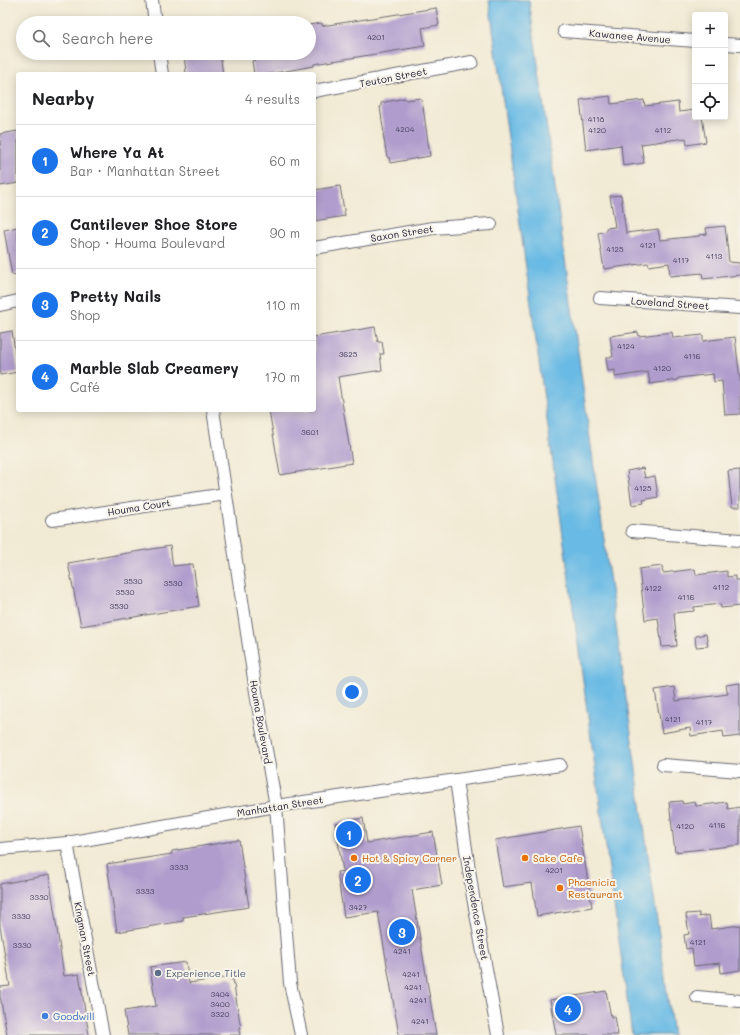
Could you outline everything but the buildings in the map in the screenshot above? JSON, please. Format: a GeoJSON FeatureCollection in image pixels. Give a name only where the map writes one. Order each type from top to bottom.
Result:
{"type":"FeatureCollection","features":[{"type":"Feature","properties":{"kind":"street"},"geometry":{"type":"LineString","coordinates":[[152,0],[154,16]]}},
{"type":"Feature","properties":{"kind":"street","name":"Kawanee Avenue"},"geometry":{"type":"LineString","coordinates":[[564,31],[692,41]]}},
{"type":"Feature","properties":{"kind":"street"},"geometry":{"type":"LineString","coordinates":[[728,44],[740,45]]}},
{"type":"Feature","properties":{"kind":"street"},"geometry":{"type":"LineString","coordinates":[[160,60],[162,72]]}},
{"type":"Feature","properties":{"kind":"street","name":"Teuton Street"},"geometry":{"type":"LineString","coordinates":[[316,91],[472,62]]}},
{"type":"Feature","properties":{"kind":"street","name":"Saxon Street"},"geometry":{"type":"LineString","coordinates":[[316,248],[433,228],[491,224]]}},
{"type":"Feature","properties":{"kind":"street","name":"Loveland Street"},"geometry":{"type":"LineString","coordinates":[[600,298],[740,308]]}},
{"type":"Feature","properties":{"kind":"street"},"geometry":{"type":"LineString","coordinates":[[0,305],[16,301]]}},
{"type":"Feature","properties":{"kind":"street","name":"Houma Boulevard"},"geometry":{"type":"LineString","coordinates":[[213,412],[258,705],[276,806],[290,983],[301,1035]]}},
{"type":"Feature","properties":{"kind":"street","name":"Houma Court"},"geometry":{"type":"LineString","coordinates":[[52,520],[226,494]]}},
{"type":"Feature","properties":{"kind":"street"},"geometry":{"type":"LineString","coordinates":[[632,531],[740,540]]}},
{"type":"Feature","properties":{"kind":"street","name":"Manhattan Street"},"geometry":{"type":"LineString","coordinates":[[0,849],[67,843],[276,806],[560,765]]}},
{"type":"Feature","properties":{"kind":"street"},"geometry":{"type":"LineString","coordinates":[[663,765],[740,771]]}},
{"type":"Feature","properties":{"kind":"street","name":"Independence Street"},"geometry":{"type":"LineString","coordinates":[[456,780],[474,901],[498,1035]]}},
{"type":"Feature","properties":{"kind":"street","name":"Kingman Street"},"geometry":{"type":"LineString","coordinates":[[67,843],[103,1035]]}},
{"type":"Feature","properties":{"kind":"street"},"geometry":{"type":"LineString","coordinates":[[697,997],[740,1001]]}},
{"type":"Feature","properties":{"kind":"water"},"geometry":{"type":"Polygon","coordinates":[[[489,0],[529,0],[673,1035],[632,1035],[489,0]]]}},
{"type":"Feature","properties":{"kind":"place","name":"Where Ya At"},"geometry":{"type":"Point","coordinates":[349,834]}},
{"type":"Feature","properties":{"kind":"place","name":"Hot & Spicy Corner"},"geometry":{"type":"Point","coordinates":[354,858]}},
{"type":"Feature","properties":{"kind":"place","name":"Sake Cafe"},"geometry":{"type":"Point","coordinates":[525,858]}},
{"type":"Feature","properties":{"kind":"place","name":"Cantilever Shoe Store"},"geometry":{"type":"Point","coordinates":[358,880]}},
{"type":"Feature","properties":{"kind":"place","name":"Phoenicia Restaurant"},"geometry":{"type":"Point","coordinates":[560,888]}},
{"type":"Feature","properties":{"kind":"place","name":"Pretty Nails"},"geometry":{"type":"Point","coordinates":[402,932]}},
{"type":"Feature","properties":{"kind":"place","name":"Experience Title"},"geometry":{"type":"Point","coordinates":[158,973]}},
{"type":"Feature","properties":{"kind":"place","name":"Marble Slab Creamery"},"geometry":{"type":"Point","coordinates":[568,1009]}},
{"type":"Feature","properties":{"kind":"place","name":"Goodwill"},"geometry":{"type":"Point","coordinates":[45,1016]}}]}
